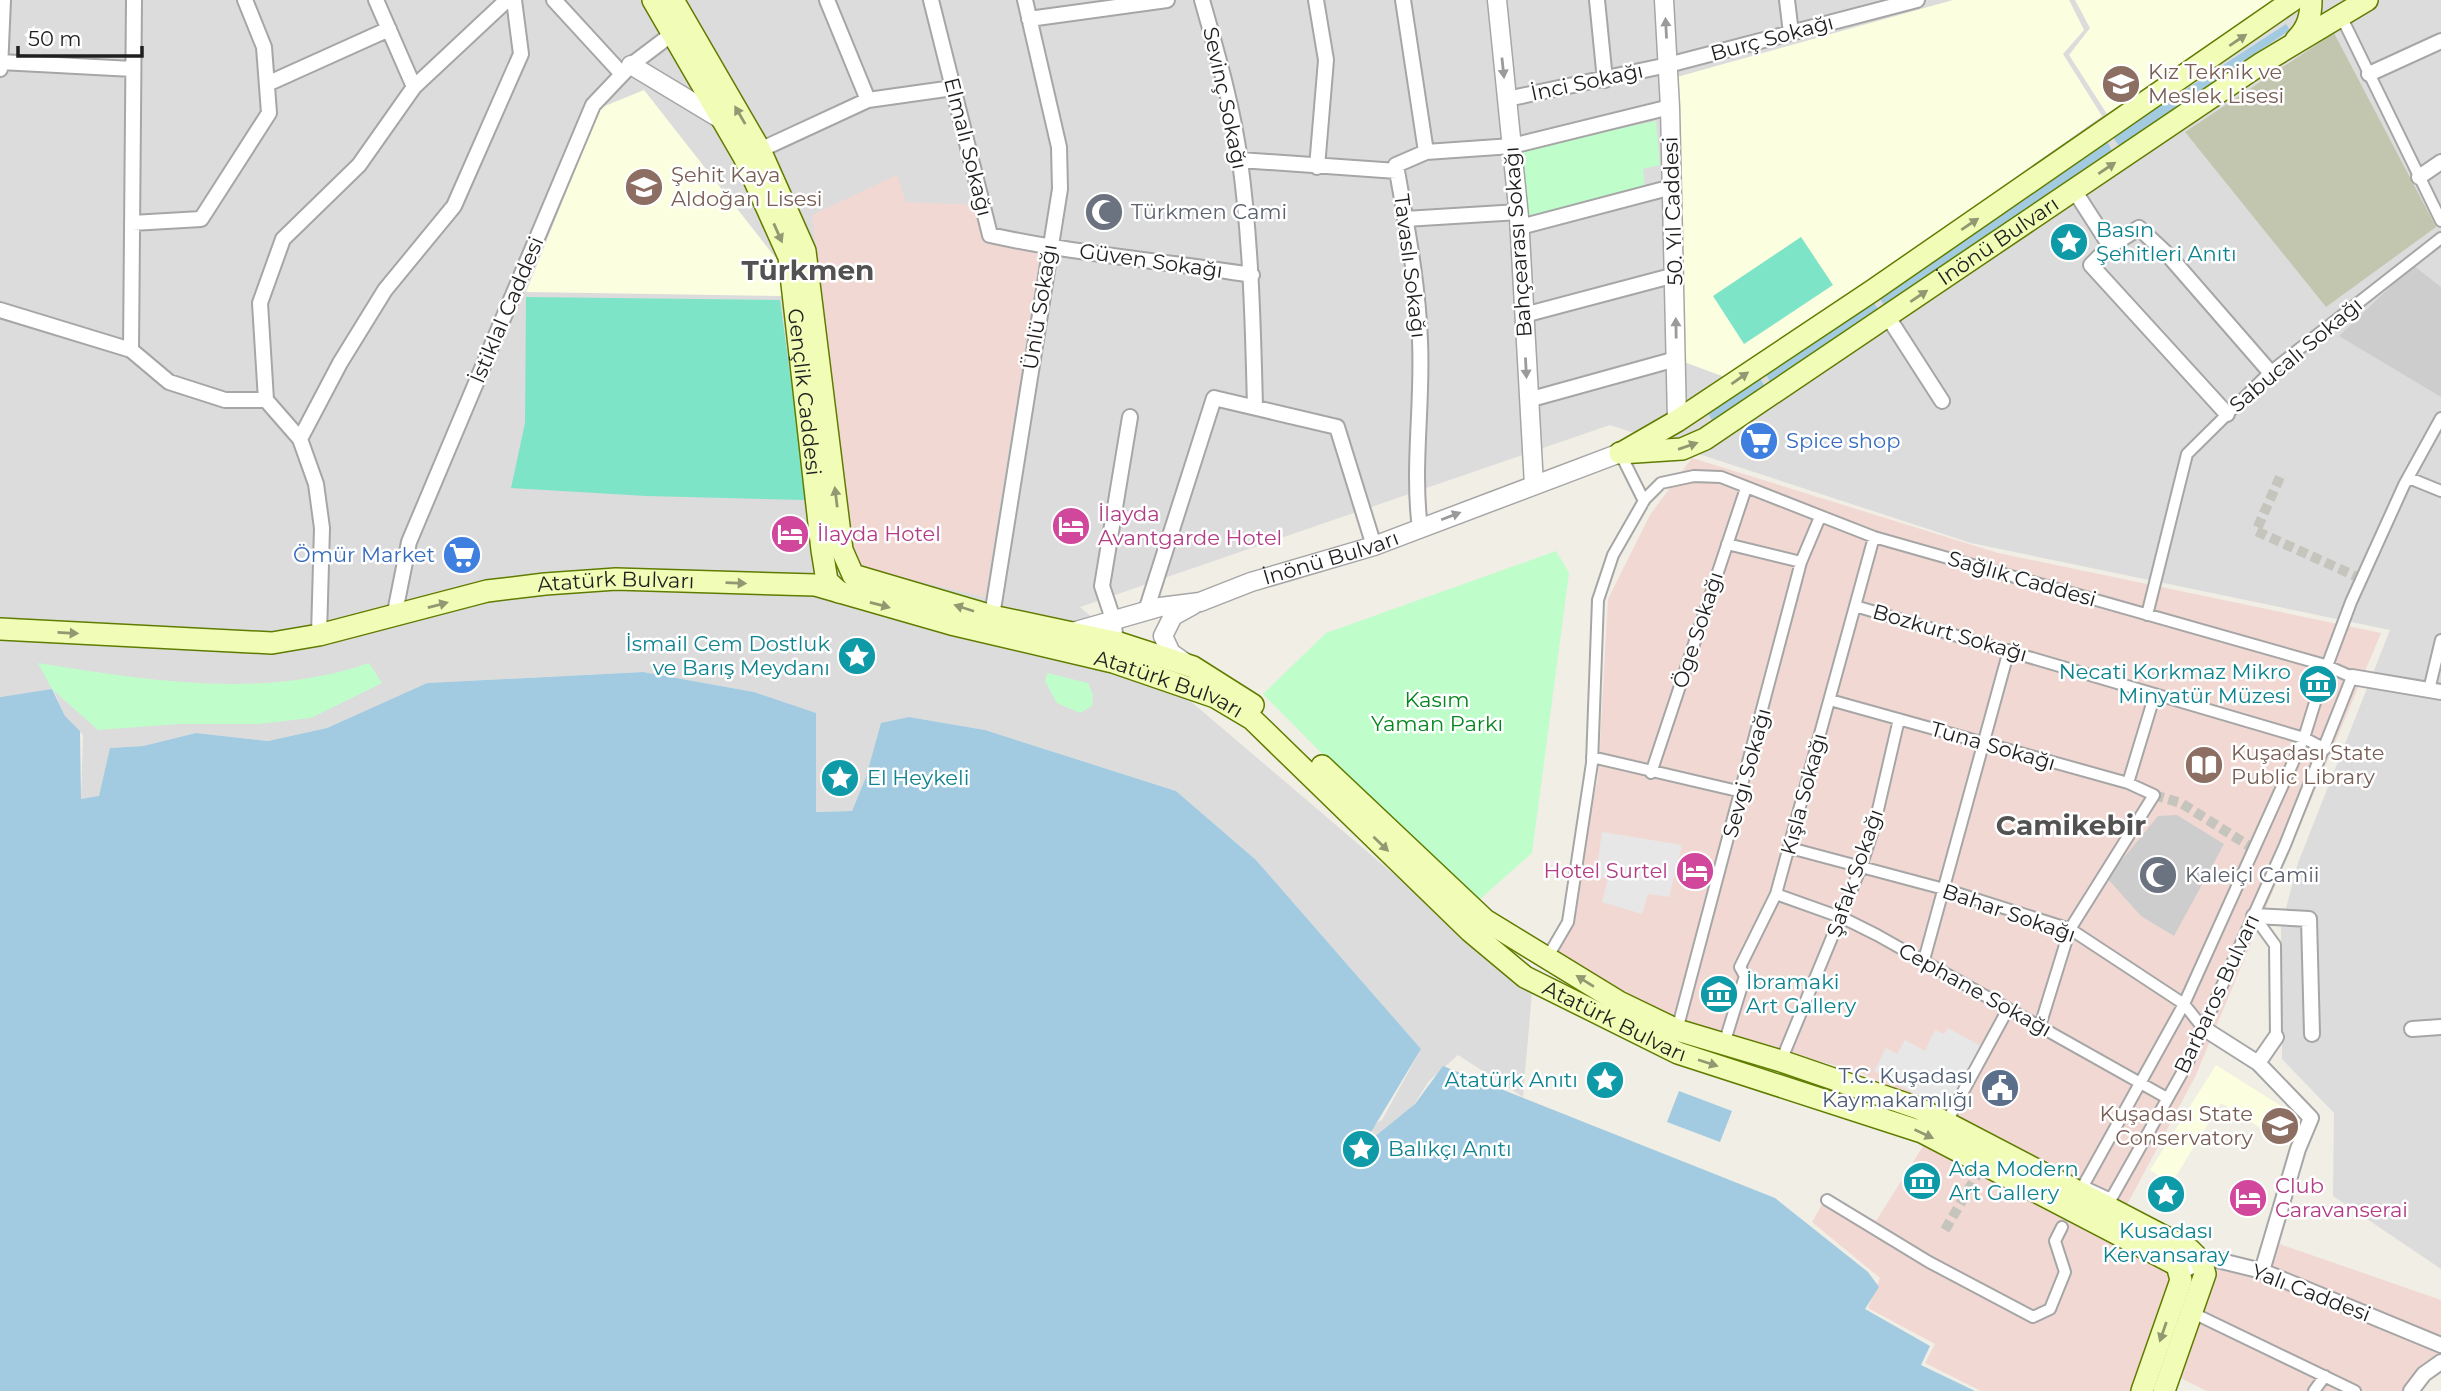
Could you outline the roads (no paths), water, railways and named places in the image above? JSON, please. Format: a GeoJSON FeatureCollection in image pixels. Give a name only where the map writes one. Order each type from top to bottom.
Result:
{"type":"FeatureCollection","features":[{"type":"Feature","properties":{"kind":"main road","name":"Gençlik Caddesi"},"geometry":{"type":"LineString","coordinates":[[653,0],[680,29],[760,150],[805,251],[844,556]]}},
{"type":"Feature","properties":{"kind":"main road","name":"Gençlik Caddesi"},"geometry":{"type":"LineString","coordinates":[[673,0],[680,29],[719,118],[744,157],[789,257],[826,581]]}},
{"type":"Feature","properties":{"kind":"main road","name":"İnönü Bulvarı"},"geometry":{"type":"LineString","coordinates":[[1620,453],[1677,421],[1918,260],[2292,0]]}},
{"type":"Feature","properties":{"kind":"main road"},"geometry":{"type":"LineString","coordinates":[[2290,46],[2304,32],[2309,20],[2311,0]]}},
{"type":"Feature","properties":{"kind":"main road","name":"İnönü Bulvarı"},"geometry":{"type":"LineString","coordinates":[[1620,453],[1682,449],[1705,439],[2290,46],[2367,0]]}},
{"type":"Feature","properties":{"kind":"main road"},"geometry":{"type":"LineString","coordinates":[[826,581],[838,574],[844,556]]}},
{"type":"Feature","properties":{"kind":"main road","name":"Atatürk Bulvarı"},"geometry":{"type":"LineString","coordinates":[[844,556],[853,576],[863,580],[992,617],[1073,631],[1215,697],[1252,719],[1518,972],[1678,1053],[1922,1132],[2166,1257],[2180,1272]]}},
{"type":"Feature","properties":{"kind":"main road","name":"Atatürk Bulvarı"},"geometry":{"type":"LineString","coordinates":[[0,629],[272,643],[394,617],[487,591],[545,584],[616,579],[826,581],[951,624],[1035,643],[1116,653],[1193,667],[1261,710],[1485,920],[1523,946],[1619,1002],[1677,1030],[1781,1061],[1918,1108],[2190,1250],[2201,1261]]}},
{"type":"Feature","properties":{"kind":"main road"},"geometry":{"type":"LineString","coordinates":[[1523,946],[1510,956],[1518,972],[1544,968],[1547,958]]}},
{"type":"Feature","properties":{"kind":"main road"},"geometry":{"type":"LineString","coordinates":[[2164,1391],[2205,1274],[2201,1261]]}},
{"type":"Feature","properties":{"kind":"main road"},"geometry":{"type":"LineString","coordinates":[[2142,1391],[2181,1280],[2180,1272]]}},
{"type":"Feature","properties":{"kind":"street"},"geometry":{"type":"LineString","coordinates":[[0,69],[3,0]]}},
{"type":"Feature","properties":{"kind":"street"},"geometry":{"type":"LineString","coordinates":[[131,351],[134,0]]}},
{"type":"Feature","properties":{"kind":"street"},"geometry":{"type":"LineString","coordinates":[[132,223],[201,219],[269,113],[264,47],[245,0]]}},
{"type":"Feature","properties":{"kind":"street"},"geometry":{"type":"LineString","coordinates":[[376,0],[414,87]]}},
{"type":"Feature","properties":{"kind":"street"},"geometry":{"type":"LineString","coordinates":[[319,635],[322,528],[316,484],[300,439],[266,400],[260,303],[283,239],[359,165],[414,87],[507,0]]}},
{"type":"Feature","properties":{"kind":"street"},"geometry":{"type":"LineString","coordinates":[[300,439],[340,363],[385,290],[454,206],[522,54],[513,0]]}},
{"type":"Feature","properties":{"kind":"street"},"geometry":{"type":"LineString","coordinates":[[554,0],[626,69],[719,118]]}},
{"type":"Feature","properties":{"kind":"street"},"geometry":{"type":"LineString","coordinates":[[827,0],[868,100]]}},
{"type":"Feature","properties":{"kind":"street","name":"Elmalı Sokağı"},"geometry":{"type":"LineString","coordinates":[[931,0],[990,235],[1049,248]]}},
{"type":"Feature","properties":{"kind":"street","name":"Ünlü Sokağı"},"geometry":{"type":"LineString","coordinates":[[992,617],[1060,190],[1059,147],[1026,0]]}},
{"type":"Feature","properties":{"kind":"street"},"geometry":{"type":"LineString","coordinates":[[1029,19],[1167,0]]}},
{"type":"Feature","properties":{"kind":"street","name":"Sevinç Sokağı"},"geometry":{"type":"LineString","coordinates":[[1202,0],[1224,76],[1240,160],[1252,275],[1255,407]]}},
{"type":"Feature","properties":{"kind":"street"},"geometry":{"type":"LineString","coordinates":[[1316,0],[1326,60],[1317,167]]}},
{"type":"Feature","properties":{"kind":"street"},"geometry":{"type":"LineString","coordinates":[[1403,0],[1426,152]]}},
{"type":"Feature","properties":{"kind":"street","name":"Bahçearası Sokağı"},"geometry":{"type":"LineString","coordinates":[[1497,0],[1519,219],[1534,485]]}},
{"type":"Feature","properties":{"kind":"street"},"geometry":{"type":"LineString","coordinates":[[1597,0],[1605,80]]}},
{"type":"Feature","properties":{"kind":"street","name":"50. Yıl Caddesi"},"geometry":{"type":"LineString","coordinates":[[1664,0],[1670,107],[1677,421]]}},
{"type":"Feature","properties":{"kind":"street"},"geometry":{"type":"LineString","coordinates":[[1787,0],[1791,33]]}},
{"type":"Feature","properties":{"kind":"street","name":"Burç Sokağı"},"geometry":{"type":"LineString","coordinates":[[1668,65],[1917,0]]}},
{"type":"Feature","properties":{"kind":"street"},"geometry":{"type":"LineString","coordinates":[[2341,16],[2441,221]]}},
{"type":"Feature","properties":{"kind":"street"},"geometry":{"type":"LineString","coordinates":[[267,84],[389,29]]}},
{"type":"Feature","properties":{"kind":"street","name":"İstiklal Caddesi"},"geometry":{"type":"LineString","coordinates":[[394,617],[414,529],[593,105],[626,69],[680,29]]}},
{"type":"Feature","properties":{"kind":"street"},"geometry":{"type":"LineString","coordinates":[[2369,74],[2441,41]]}},
{"type":"Feature","properties":{"kind":"street"},"geometry":{"type":"LineString","coordinates":[[0,62],[133,69]]}},
{"type":"Feature","properties":{"kind":"street","name":"İnci Sokağı"},"geometry":{"type":"LineString","coordinates":[[1507,99],[1668,65]]}},
{"type":"Feature","properties":{"kind":"street"},"geometry":{"type":"LineString","coordinates":[[760,150],[868,100],[953,88]]}},
{"type":"Feature","properties":{"kind":"street","name":"Tavaslı Sokağı"},"geometry":{"type":"LineString","coordinates":[[1420,528],[1415,492],[1420,343],[1417,290],[1396,165],[1426,152],[1512,146],[1670,107]]}},
{"type":"Feature","properties":{"kind":"street"},"geometry":{"type":"LineString","coordinates":[[1240,160],[1397,171]]}},
{"type":"Feature","properties":{"kind":"street"},"geometry":{"type":"LineString","coordinates":[[2420,177],[2441,162]]}},
{"type":"Feature","properties":{"kind":"street"},"geometry":{"type":"LineString","coordinates":[[1405,219],[1519,219],[1672,187]]}},
{"type":"Feature","properties":{"kind":"street"},"geometry":{"type":"LineString","coordinates":[[2074,190],[2110,247]]}},
{"type":"Feature","properties":{"kind":"street"},"geometry":{"type":"LineString","coordinates":[[2227,414],[2091,265],[2110,247],[2139,228],[2169,256],[2270,372]]}},
{"type":"Feature","properties":{"kind":"street","name":"Sabucalı Sokağı"},"geometry":{"type":"LineString","coordinates":[[2147,615],[2187,454],[2270,372],[2441,238]]}},
{"type":"Feature","properties":{"kind":"street","name":"Güven Sokağı"},"geometry":{"type":"LineString","coordinates":[[1049,248],[1163,260],[1252,275]]}},
{"type":"Feature","properties":{"kind":"street"},"geometry":{"type":"LineString","coordinates":[[1524,315],[1675,275]]}},
{"type":"Feature","properties":{"kind":"street"},"geometry":{"type":"LineString","coordinates":[[0,310],[131,351],[169,382],[225,400],[266,400]]}},
{"type":"Feature","properties":{"kind":"street"},"geometry":{"type":"LineString","coordinates":[[1888,317],[1942,401]]}},
{"type":"Feature","properties":{"kind":"street"},"geometry":{"type":"LineString","coordinates":[[1528,400],[1676,359]]}},
{"type":"Feature","properties":{"kind":"street"},"geometry":{"type":"LineString","coordinates":[[1146,611],[1214,398],[1337,427],[1374,546]]}},
{"type":"Feature","properties":{"kind":"street"},"geometry":{"type":"LineString","coordinates":[[1116,653],[1113,619],[1102,586],[1130,417]]}},
{"type":"Feature","properties":{"kind":"street"},"geometry":{"type":"LineString","coordinates":[[2324,669],[2409,478],[2441,418]]}},
{"type":"Feature","properties":{"kind":"street"},"geometry":{"type":"LineString","coordinates":[[1547,958],[1568,922],[1592,757],[1598,600],[1613,555],[1644,500],[1620,453]]}},
{"type":"Feature","properties":{"kind":"street","name":"İnönü Bulvarı"},"geometry":{"type":"LineString","coordinates":[[1035,643],[1113,619],[1200,601],[1251,582],[1374,546],[1620,453]]}},
{"type":"Feature","properties":{"kind":"street","name":"Sağlık Caddesi"},"geometry":{"type":"LineString","coordinates":[[1644,500],[1661,483],[1694,476],[1721,477],[1874,537],[2352,677]]}},
{"type":"Feature","properties":{"kind":"street"},"geometry":{"type":"LineString","coordinates":[[2409,478],[2441,491]]}},
{"type":"Feature","properties":{"kind":"street","name":"Öge Sokağı"},"geometry":{"type":"LineString","coordinates":[[1651,773],[1746,488]]}},
{"type":"Feature","properties":{"kind":"street","name":"Sevgi Sokağı"},"geometry":{"type":"LineString","coordinates":[[1677,1030],[1801,562],[1820,517]]}},
{"type":"Feature","properties":{"kind":"street","name":"Kışla Sokağı"},"geometry":{"type":"LineString","coordinates":[[1724,1044],[1745,976],[1740,967],[1776,894],[1790,848],[1874,537]]}},
{"type":"Feature","properties":{"kind":"street"},"geometry":{"type":"LineString","coordinates":[[1727,544],[1801,562]]}},
{"type":"Feature","properties":{"kind":"street"},"geometry":{"type":"LineString","coordinates":[[1193,667],[1171,653],[1164,636],[1173,616],[1200,601]]}},
{"type":"Feature","properties":{"kind":"street","name":"Bozkurt Sokağı"},"geometry":{"type":"LineString","coordinates":[[1855,606],[2304,738],[2325,749]]}},
{"type":"Feature","properties":{"kind":"street"},"geometry":{"type":"LineString","coordinates":[[2352,677],[2435,691],[2441,640]]}},
{"type":"Feature","properties":{"kind":"street"},"geometry":{"type":"LineString","coordinates":[[1924,960],[2009,650]]}},
{"type":"Feature","properties":{"kind":"street","name":"Barbaros Bulvarı"},"geometry":{"type":"LineString","coordinates":[[2316,696],[2304,738],[2184,1004],[2083,1186],[2111,1199],[2203,1028],[2325,749],[2335,716],[2352,677]]}},
{"type":"Feature","properties":{"kind":"street"},"geometry":{"type":"LineString","coordinates":[[2128,783],[2155,694]]}},
{"type":"Feature","properties":{"kind":"street","name":"Tuna Sokağı"},"geometry":{"type":"LineString","coordinates":[[1830,700],[1982,745],[2128,783],[2154,795],[2070,929]]}},
{"type":"Feature","properties":{"kind":"street","name":"Şafak Sokağı"},"geometry":{"type":"LineString","coordinates":[[1781,1061],[1805,996],[1843,918],[1861,867],[1899,719]]}},
{"type":"Feature","properties":{"kind":"street"},"geometry":{"type":"LineString","coordinates":[[1592,757],[1651,773],[1742,792]]}},
{"type":"Feature","properties":{"kind":"street","name":"Bahar Sokağı"},"geometry":{"type":"LineString","coordinates":[[1790,848],[1944,889],[2070,929],[2184,1004],[2203,1028]]}},
{"type":"Feature","properties":{"kind":"street","name":"Cephane Sokağı"},"geometry":{"type":"LineString","coordinates":[[1776,894],[1843,918],[1924,960],[2167,1098]]}},
{"type":"Feature","properties":{"kind":"street"},"geometry":{"type":"LineString","coordinates":[[2254,916],[2309,919],[2312,1034]]}},
{"type":"Feature","properties":{"kind":"street"},"geometry":{"type":"LineString","coordinates":[[2254,916],[2275,945],[2276,1037],[2258,1063]]}},
{"type":"Feature","properties":{"kind":"street"},"geometry":{"type":"LineString","coordinates":[[2040,1026],[2070,929]]}},
{"type":"Feature","properties":{"kind":"street"},"geometry":{"type":"LineString","coordinates":[[1946,1123],[2008,1009]]}},
{"type":"Feature","properties":{"kind":"street"},"geometry":{"type":"LineString","coordinates":[[2412,1029],[2441,1027]]}},
{"type":"Feature","properties":{"kind":"street"},"geometry":{"type":"LineString","coordinates":[[2203,1028],[2258,1063],[2311,1118],[2298,1149],[2262,1271]]}},
{"type":"Feature","properties":{"kind":"street"},"geometry":{"type":"LineString","coordinates":[[1827,1200],[1930,1262],[2033,1317],[2050,1309],[2065,1272],[2055,1241],[2062,1227]]}},
{"type":"Feature","properties":{"kind":"street","name":"Yalı Caddesi"},"geometry":{"type":"LineString","coordinates":[[2201,1261],[2216,1258],[2262,1271],[2441,1345]]}},
{"type":"Feature","properties":{"kind":"street"},"geometry":{"type":"LineString","coordinates":[[2180,1272],[2201,1261]]}},
{"type":"Feature","properties":{"kind":"street"},"geometry":{"type":"LineString","coordinates":[[2191,1312],[2355,1391]]}},
{"type":"Feature","properties":{"kind":"street"},"geometry":{"type":"LineString","coordinates":[[2411,1391],[2424,1374],[2441,1362]]}},
{"type":"Feature","properties":{"kind":"street"},"geometry":{"type":"LineString","coordinates":[[2314,1391],[2325,1376]]}},
{"type":"Feature","properties":{"kind":"water"},"geometry":{"type":"Polygon","coordinates":[[[2286,24],[2290,30],[2119,146],[2113,137],[2286,24]]]}},
{"type":"Feature","properties":{"kind":"water"},"geometry":{"type":"Polygon","coordinates":[[[2107,141],[2112,151],[1884,305],[1878,296],[2107,141]]]}},
{"type":"Feature","properties":{"kind":"water"},"geometry":{"type":"Polygon","coordinates":[[[1872,300],[1878,309],[1770,382],[1766,374],[1872,300]]]}},
{"type":"Feature","properties":{"kind":"water"},"geometry":{"type":"Polygon","coordinates":[[[1760,378],[1765,387],[1713,422],[1708,413],[1760,378]]]}},
{"type":"Feature","properties":{"kind":"water"},"geometry":{"type":"Polygon","coordinates":[[[643,672],[754,692],[816,713],[816,812],[852,811],[866,777],[881,723],[909,717],[985,730],[1176,791],[1256,860],[1421,1049],[1362,1147],[1415,1104],[1443,1066],[1775,1198],[1868,1272],[1879,1287],[1865,1309],[1930,1346],[1921,1365],[1975,1391],[0,1391],[0,697],[52,689],[65,716],[80,731],[81,799],[99,796],[110,748],[143,746],[196,733],[268,741],[327,728],[427,683],[643,672]]]}},
{"type":"Feature","properties":{"kind":"water"},"geometry":{"type":"Polygon","coordinates":[[[1679,1091],[1732,1111],[1720,1142],[1667,1122],[1679,1091]]]}},
{"type":"Feature","properties":{"kind":"tunnel"},"geometry":{"type":"LineString","coordinates":[[2280,477],[2256,531],[2362,579]]}},
{"type":"Feature","properties":{"kind":"tunnel"},"geometry":{"type":"LineString","coordinates":[[2317,696],[2324,674]]}},
{"type":"Feature","properties":{"kind":"tunnel"},"geometry":{"type":"LineString","coordinates":[[2154,795],[2181,803],[2254,849]]}},
{"type":"Feature","properties":{"kind":"tunnel"},"geometry":{"type":"LineString","coordinates":[[1945,1230],[1977,1175]]}},
{"type":"Feature","properties":{"kind":"place","name":"Kız Teknik ve Meslek Lisesi"},"geometry":{"type":"Point","coordinates":[2121,84]}},
{"type":"Feature","properties":{"kind":"place","name":"Şehit Kaya Aldoğan Lisesi"},"geometry":{"type":"Point","coordinates":[644,187]}},
{"type":"Feature","properties":{"kind":"place","name":"Türkmen Cami"},"geometry":{"type":"Point","coordinates":[1104,212]}},
{"type":"Feature","properties":{"kind":"place","name":"Basın Şehitleri Anıtı"},"geometry":{"type":"Point","coordinates":[2069,242]}},
{"type":"Feature","properties":{"kind":"place","name":"Spice shop"},"geometry":{"type":"Point","coordinates":[1759,441]}},
{"type":"Feature","properties":{"kind":"place","name":"İlayda Avantgarde Hotel"},"geometry":{"type":"Point","coordinates":[1071,526]}},
{"type":"Feature","properties":{"kind":"place","name":"İlayda Hotel"},"geometry":{"type":"Point","coordinates":[790,534]}},
{"type":"Feature","properties":{"kind":"place","name":"Ömür Market"},"geometry":{"type":"Point","coordinates":[462,555]}},
{"type":"Feature","properties":{"kind":"place","name":"İsmail Cem Dostluk ve Barış Meydanı"},"geometry":{"type":"Point","coordinates":[857,656]}},
{"type":"Feature","properties":{"kind":"place","name":"Necati Korkmaz Mikro Minyatür Müzesi"},"geometry":{"type":"Point","coordinates":[2318,684]}},
{"type":"Feature","properties":{"kind":"place","name":"Kuşadası State Public Library"},"geometry":{"type":"Point","coordinates":[2204,765]}},
{"type":"Feature","properties":{"kind":"place","name":"El Heykeli"},"geometry":{"type":"Point","coordinates":[840,778]}},
{"type":"Feature","properties":{"kind":"place","name":"Hotel Surtel"},"geometry":{"type":"Point","coordinates":[1695,871]}},
{"type":"Feature","properties":{"kind":"place","name":"Kaleiçi Camii"},"geometry":{"type":"Point","coordinates":[2158,875]}},
{"type":"Feature","properties":{"kind":"place","name":"İbramaki Art Gallery"},"geometry":{"type":"Point","coordinates":[1719,994]}},
{"type":"Feature","properties":{"kind":"place","name":"Atatürk Anıtı"},"geometry":{"type":"Point","coordinates":[1605,1080]}},
{"type":"Feature","properties":{"kind":"place","name":"T.C. Kuşadası Kaymakamlığı"},"geometry":{"type":"Point","coordinates":[2000,1088]}},
{"type":"Feature","properties":{"kind":"place","name":"Kuşadası State Conservatory"},"geometry":{"type":"Point","coordinates":[2280,1126]}},
{"type":"Feature","properties":{"kind":"place","name":"Balıkçı Anıtı"},"geometry":{"type":"Point","coordinates":[1361,1149]}},
{"type":"Feature","properties":{"kind":"place","name":"Ada Modern Art Gallery"},"geometry":{"type":"Point","coordinates":[1922,1181]}},
{"type":"Feature","properties":{"kind":"place","name":"Kusadası Kervansaray"},"geometry":{"type":"Point","coordinates":[2166,1194]}},
{"type":"Feature","properties":{"kind":"place","name":"Club Caravanserai"},"geometry":{"type":"Point","coordinates":[2248,1198]}},
{"type":"Feature","properties":{"kind":"district","name":"Türkmen"},"geometry":{"type":"Point","coordinates":[808,270]}},
{"type":"Feature","properties":{"kind":"district","name":"Camikebir"},"geometry":{"type":"Point","coordinates":[2071,825]}},
{"type":"Feature","properties":{"kind":"park label","name":"Kasım Yaman Parkı"},"geometry":{"type":"Point","coordinates":[1437,712]}}]}
